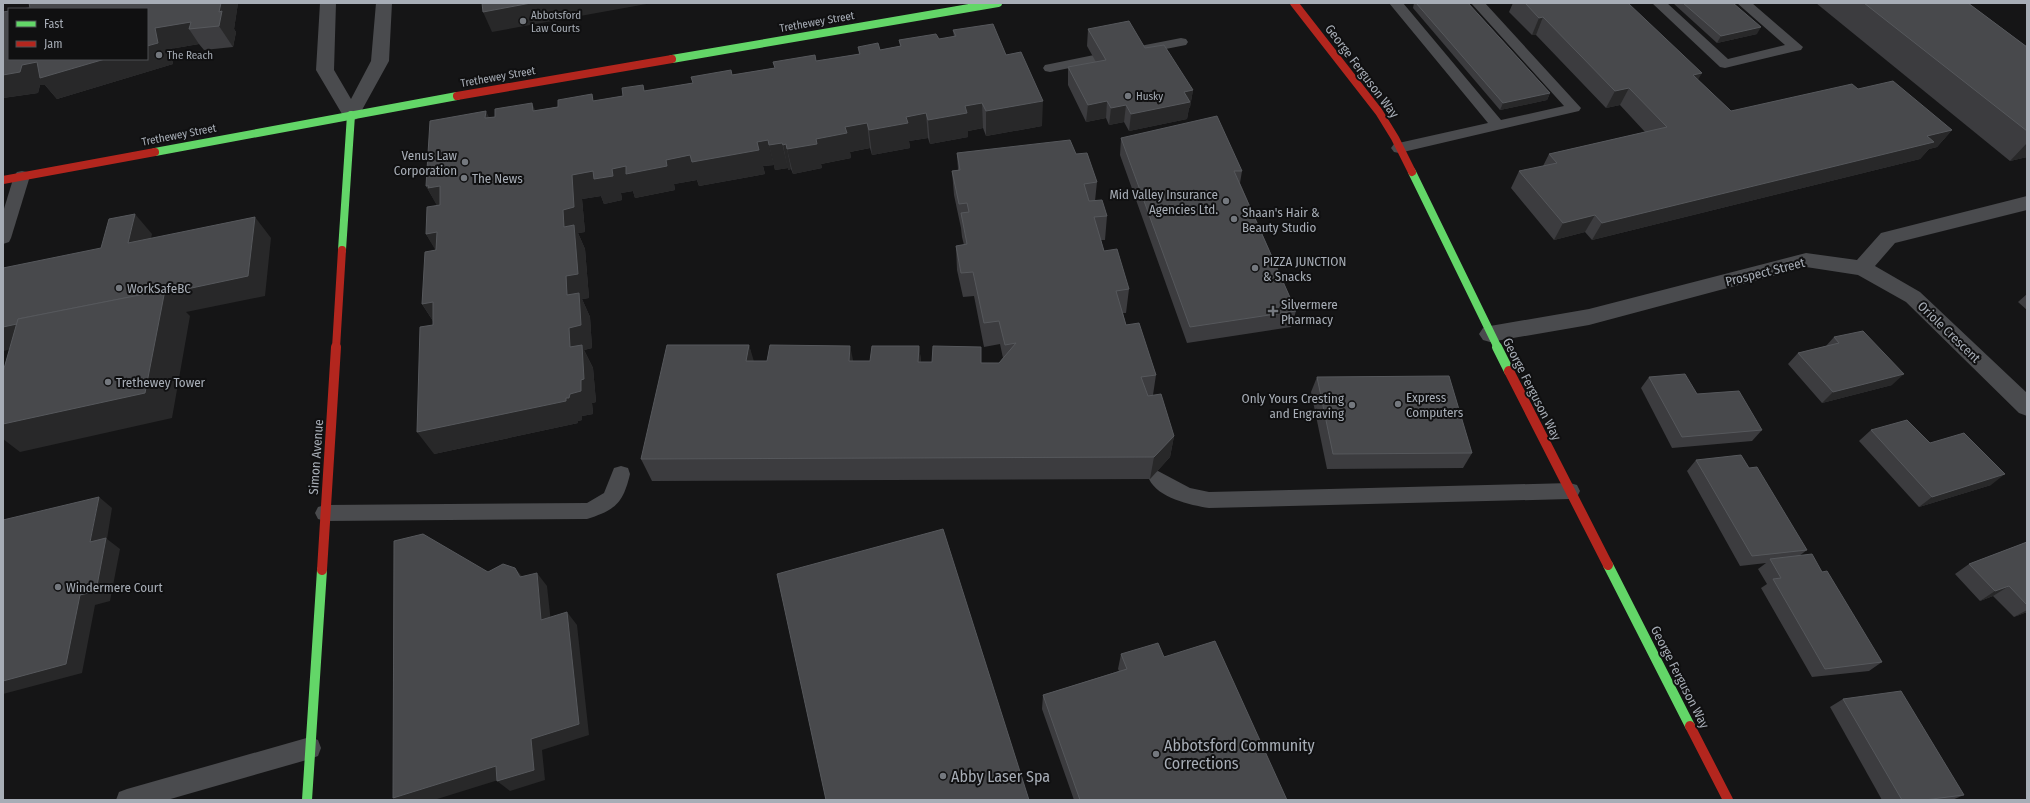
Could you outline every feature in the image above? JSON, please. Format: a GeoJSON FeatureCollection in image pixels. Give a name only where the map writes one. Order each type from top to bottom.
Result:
{"type":"FeatureCollection","features":[{"type":"Feature","properties":{"kind":"main road","name":"Trethewey Street"},"geometry":{"type":"LineString","coordinates":[[3,180],[351,115],[998,3]]}},
{"type":"Feature","properties":{"kind":"main road","name":"George Ferguson Way"},"geometry":{"type":"LineString","coordinates":[[1294,3],[1379,112],[1399,148],[1490,334],[1728,800]]}},
{"type":"Feature","properties":{"kind":"main road","name":"Simon Avenue"},"geometry":{"type":"LineString","coordinates":[[307,800],[351,115]]}},
{"type":"Feature","properties":{"kind":"street"},"geometry":{"type":"LineString","coordinates":[[328,3],[324,70],[351,115]]}},
{"type":"Feature","properties":{"kind":"street"},"geometry":{"type":"LineString","coordinates":[[351,115],[380,61],[384,3]]}},
{"type":"Feature","properties":{"kind":"street"},"geometry":{"type":"LineString","coordinates":[[1862,268],[1888,238],[2027,203]]}},
{"type":"Feature","properties":{"kind":"street","name":"Prospect Street"},"geometry":{"type":"LineString","coordinates":[[1490,334],[1589,317],[1806,260],[1862,268]]}},
{"type":"Feature","properties":{"kind":"street","name":"Oriole Crescent"},"geometry":{"type":"LineString","coordinates":[[1862,268],[1913,297],[2027,407]]}},
{"type":"Feature","properties":{"kind":"lane"},"geometry":{"type":"LineString","coordinates":[[1396,3],[1498,126]]}},
{"type":"Feature","properties":{"kind":"lane"},"geometry":{"type":"LineString","coordinates":[[1399,148],[1574,108],[1478,3]]}},
{"type":"Feature","properties":{"kind":"lane"},"geometry":{"type":"LineString","coordinates":[[1659,3],[1725,64],[1796,47],[1744,3]]}},
{"type":"Feature","properties":{"kind":"lane"},"geometry":{"type":"LineString","coordinates":[[1135,51],[1181,42]]}},
{"type":"Feature","properties":{"kind":"lane"},"geometry":{"type":"LineString","coordinates":[[1050,68],[1094,59]]}},
{"type":"Feature","properties":{"kind":"lane"},"geometry":{"type":"LineString","coordinates":[[3,238],[22,176]]}},
{"type":"Feature","properties":{"kind":"lane"},"geometry":{"type":"LineString","coordinates":[[325,513],[587,510],[605,505],[616,494],[621,474]]}},
{"type":"Feature","properties":{"kind":"lane"},"geometry":{"type":"LineString","coordinates":[[1158,479],[1186,496],[1209,500],[1570,491]]}},
{"type":"Feature","properties":{"kind":"lane"},"geometry":{"type":"LineString","coordinates":[[127,800],[310,748]]}},
{"type":"Feature","properties":{"kind":"building"},"geometry":{"type":"Polygon","coordinates":[[[29,3],[221,3],[219,12],[222,11],[219,26],[189,29],[191,22],[155,28],[158,43],[148,46],[148,8],[30,8],[29,3]]]}},
{"type":"Feature","properties":{"kind":"building"},"geometry":{"type":"Polygon","coordinates":[[[482,3],[531,3],[483,12],[482,3]]]}},
{"type":"Feature","properties":{"kind":"building"},"geometry":{"type":"Polygon","coordinates":[[[1416,3],[1468,3],[1550,93],[1503,103],[1416,3]]]}},
{"type":"Feature","properties":{"kind":"building"},"geometry":{"type":"Polygon","coordinates":[[[1525,3],[1628,3],[1702,73],[1693,75],[1731,111],[1852,84],[1858,89],[1893,81],[1952,130],[1927,136],[1934,142],[1602,223],[1595,215],[1563,223],[1519,171],[1557,163],[1549,154],[1667,127],[1629,88],[1615,91],[1543,17],[1539,18],[1525,3]]]}},
{"type":"Feature","properties":{"kind":"building"},"geometry":{"type":"Polygon","coordinates":[[[1683,3],[1733,3],[1761,27],[1721,36],[1683,3]]]}},
{"type":"Feature","properties":{"kind":"building"},"geometry":{"type":"Polygon","coordinates":[[[1864,3],[1968,3],[2027,47],[2027,131],[1864,3]]]}},
{"type":"Feature","properties":{"kind":"building"},"geometry":{"type":"Polygon","coordinates":[[[8,11],[8,60],[102,60],[40,78],[37,62],[22,65],[20,72],[3,75],[3,12],[8,11]]]}},
{"type":"Feature","properties":{"kind":"building","name":"Husky"},"geometry":{"type":"Polygon","coordinates":[[[1129,21],[1145,48],[1164,45],[1193,90],[1184,92],[1190,102],[1131,114],[1126,105],[1111,108],[1107,101],[1088,105],[1068,67],[1106,60],[1088,29],[1129,21]]]}},
{"type":"Feature","properties":{"kind":"building"},"geometry":{"type":"Polygon","coordinates":[[[993,24],[1006,55],[1021,52],[1043,101],[986,111],[982,103],[965,106],[967,113],[928,120],[926,113],[906,117],[908,123],[869,130],[867,123],[845,127],[847,133],[816,139],[817,144],[787,149],[786,144],[783,145],[782,143],[769,145],[768,140],[757,142],[759,150],[692,162],[690,155],[666,160],[667,166],[626,174],[626,166],[612,169],[613,176],[594,179],[593,171],[572,175],[574,207],[563,210],[564,227],[574,225],[578,274],[566,276],[567,295],[579,293],[581,325],[569,328],[570,347],[582,345],[584,379],[581,380],[581,391],[570,394],[569,398],[566,398],[566,401],[417,432],[420,327],[433,325],[433,302],[422,304],[425,252],[436,250],[437,232],[426,234],[427,207],[440,205],[440,186],[428,188],[429,186],[426,186],[430,121],[486,111],[485,118],[495,117],[495,109],[532,103],[533,111],[558,107],[558,100],[592,94],[593,101],[623,96],[622,88],[643,85],[644,91],[693,83],[691,77],[731,70],[732,75],[775,68],[773,62],[815,55],[816,61],[860,54],[858,47],[878,43],[880,50],[901,46],[899,40],[936,34],[939,39],[956,36],[953,30],[993,24]]]}},
{"type":"Feature","properties":{"kind":"building"},"geometry":{"type":"Polygon","coordinates":[[[1217,116],[1242,171],[1234,171],[1296,311],[1190,327],[1121,138],[1217,116]]]}},
{"type":"Feature","properties":{"kind":"building"},"geometry":{"type":"Polygon","coordinates":[[[1070,140],[1076,154],[1087,153],[1097,182],[1084,184],[1089,201],[1102,200],[1107,216],[1094,217],[1104,251],[1117,249],[1129,289],[1116,291],[1126,325],[1139,323],[1156,375],[1141,377],[1148,396],[1161,394],[1174,436],[1154,457],[641,459],[667,345],[749,345],[746,361],[767,361],[770,345],[850,346],[849,361],[870,361],[872,346],[919,346],[918,362],[932,362],[933,346],[981,347],[981,363],[999,363],[1016,343],[1005,345],[999,321],[984,323],[973,272],[961,273],[956,246],[967,244],[961,213],[969,212],[967,203],[959,204],[952,171],[960,170],[957,153],[1070,140]]]}},
{"type":"Feature","properties":{"kind":"building"},"geometry":{"type":"Polygon","coordinates":[[[135,214],[128,243],[255,217],[248,276],[168,293],[165,290],[18,319],[17,324],[3,327],[3,268],[101,248],[109,219],[135,214]]]}},
{"type":"Feature","properties":{"kind":"building"},"geometry":{"type":"Polygon","coordinates":[[[165,290],[145,393],[3,424],[3,372],[18,319],[165,290]]]}},
{"type":"Feature","properties":{"kind":"building"},"geometry":{"type":"Polygon","coordinates":[[[1863,331],[1904,374],[1833,392],[1798,353],[1839,343],[1834,337],[1863,331]]]}},
{"type":"Feature","properties":{"kind":"building"},"geometry":{"type":"Polygon","coordinates":[[[1685,374],[1697,394],[1739,391],[1762,430],[1682,437],[1649,377],[1685,374]]]}},
{"type":"Feature","properties":{"kind":"building"},"geometry":{"type":"Polygon","coordinates":[[[1449,376],[1472,453],[1333,454],[1317,377],[1449,376]]]}},
{"type":"Feature","properties":{"kind":"building"},"geometry":{"type":"Polygon","coordinates":[[[1907,420],[1930,443],[1964,433],[2005,474],[1932,497],[1871,430],[1907,420]]]}},
{"type":"Feature","properties":{"kind":"building"},"geometry":{"type":"Polygon","coordinates":[[[1741,455],[1749,468],[1757,467],[1807,550],[1752,556],[1696,460],[1741,455]]]}},
{"type":"Feature","properties":{"kind":"building","name":"Windermere Court"},"geometry":{"type":"Polygon","coordinates":[[[99,497],[90,542],[106,538],[96,591],[80,595],[66,664],[3,681],[3,520],[99,497]]]}},
{"type":"Feature","properties":{"kind":"building"},"geometry":{"type":"Polygon","coordinates":[[[943,529],[1029,800],[826,800],[777,574],[943,529]]]}},
{"type":"Feature","properties":{"kind":"building"},"geometry":{"type":"Polygon","coordinates":[[[423,534],[488,572],[503,564],[515,568],[520,577],[537,573],[541,620],[567,612],[579,724],[531,739],[534,770],[497,781],[496,766],[393,798],[394,541],[423,534]]]}},
{"type":"Feature","properties":{"kind":"building"},"geometry":{"type":"Polygon","coordinates":[[[2027,542],[2027,605],[2009,586],[1995,591],[1969,564],[2027,542]]]}},
{"type":"Feature","properties":{"kind":"building"},"geometry":{"type":"Polygon","coordinates":[[[1812,554],[1822,572],[1827,571],[1882,662],[1825,669],[1773,579],[1781,578],[1770,559],[1812,554]]]}},
{"type":"Feature","properties":{"kind":"building","name":"Abbotsford Community Corrections"},"geometry":{"type":"Polygon","coordinates":[[[1215,641],[1287,800],[1080,800],[1043,695],[1127,669],[1121,654],[1158,643],[1164,657],[1215,641]]]}},
{"type":"Feature","properties":{"kind":"building"},"geometry":{"type":"Polygon","coordinates":[[[1901,691],[1964,795],[1924,800],[1902,800],[1843,699],[1901,691]]]}},
{"type":"Feature","properties":{"kind":"traffic: fast"},"geometry":{"type":"LineString","coordinates":[[672,59],[998,3]]}},
{"type":"Feature","properties":{"kind":"traffic: fast"},"geometry":{"type":"LineString","coordinates":[[155,152],[457,96]]}},
{"type":"Feature","properties":{"kind":"traffic: fast"},"geometry":{"type":"LineString","coordinates":[[342,250],[351,115]]}},
{"type":"Feature","properties":{"kind":"traffic: fast"},"geometry":{"type":"LineString","coordinates":[[1412,172],[1509,371]]}},
{"type":"Feature","properties":{"kind":"traffic: fast"},"geometry":{"type":"LineString","coordinates":[[1608,565],[1690,726]]}},
{"type":"Feature","properties":{"kind":"traffic: fast"},"geometry":{"type":"LineString","coordinates":[[307,800],[322,570]]}},
{"type":"Feature","properties":{"kind":"traffic: jam"},"geometry":{"type":"LineString","coordinates":[[1294,3],[1379,112],[1395,138],[1412,172]]}},
{"type":"Feature","properties":{"kind":"traffic: jam"},"geometry":{"type":"LineString","coordinates":[[457,96],[672,59]]}},
{"type":"Feature","properties":{"kind":"traffic: jam"},"geometry":{"type":"LineString","coordinates":[[3,180],[155,152]]}},
{"type":"Feature","properties":{"kind":"traffic: jam"},"geometry":{"type":"LineString","coordinates":[[322,570],[342,250]]}},
{"type":"Feature","properties":{"kind":"traffic: jam"},"geometry":{"type":"LineString","coordinates":[[1509,371],[1608,565]]}},
{"type":"Feature","properties":{"kind":"traffic: jam"},"geometry":{"type":"LineString","coordinates":[[1690,726],[1728,800]]}},
{"type":"Feature","properties":{"kind":"place","name":"Abbotsford Law Courts"},"geometry":{"type":"Point","coordinates":[523,21]}},
{"type":"Feature","properties":{"kind":"place","name":"The Reach"},"geometry":{"type":"Point","coordinates":[159,55]}},
{"type":"Feature","properties":{"kind":"place","name":"Husky"},"geometry":{"type":"Point","coordinates":[1128,96]}},
{"type":"Feature","properties":{"kind":"place","name":"Venus Law Corporation"},"geometry":{"type":"Point","coordinates":[465,162]}},
{"type":"Feature","properties":{"kind":"place","name":"The News"},"geometry":{"type":"Point","coordinates":[464,178]}},
{"type":"Feature","properties":{"kind":"place","name":"Mid Valley Insurance Agencies Ltd."},"geometry":{"type":"Point","coordinates":[1226,201]}},
{"type":"Feature","properties":{"kind":"place","name":"Shaan's Hair & Beauty Studio"},"geometry":{"type":"Point","coordinates":[1234,219]}},
{"type":"Feature","properties":{"kind":"place","name":"PIZZA JUNCTION & Snacks"},"geometry":{"type":"Point","coordinates":[1255,268]}},
{"type":"Feature","properties":{"kind":"place","name":"WorkSafeBC"},"geometry":{"type":"Point","coordinates":[119,288]}},
{"type":"Feature","properties":{"kind":"place","name":"Silvermere Pharmacy"},"geometry":{"type":"Point","coordinates":[1273,311]}},
{"type":"Feature","properties":{"kind":"place","name":"Trethewey Tower"},"geometry":{"type":"Point","coordinates":[108,382]}},
{"type":"Feature","properties":{"kind":"place","name":"Express Computers"},"geometry":{"type":"Point","coordinates":[1398,404]}},
{"type":"Feature","properties":{"kind":"place","name":"Only Yours Cresting and Engraving"},"geometry":{"type":"Point","coordinates":[1352,405]}},
{"type":"Feature","properties":{"kind":"place","name":"Windermere Court"},"geometry":{"type":"Point","coordinates":[58,587]}},
{"type":"Feature","properties":{"kind":"place","name":"Abbotsford Community Corrections"},"geometry":{"type":"Point","coordinates":[1156,754]}},
{"type":"Feature","properties":{"kind":"place","name":"Abby Laser Spa"},"geometry":{"type":"Point","coordinates":[943,776]}}]}
